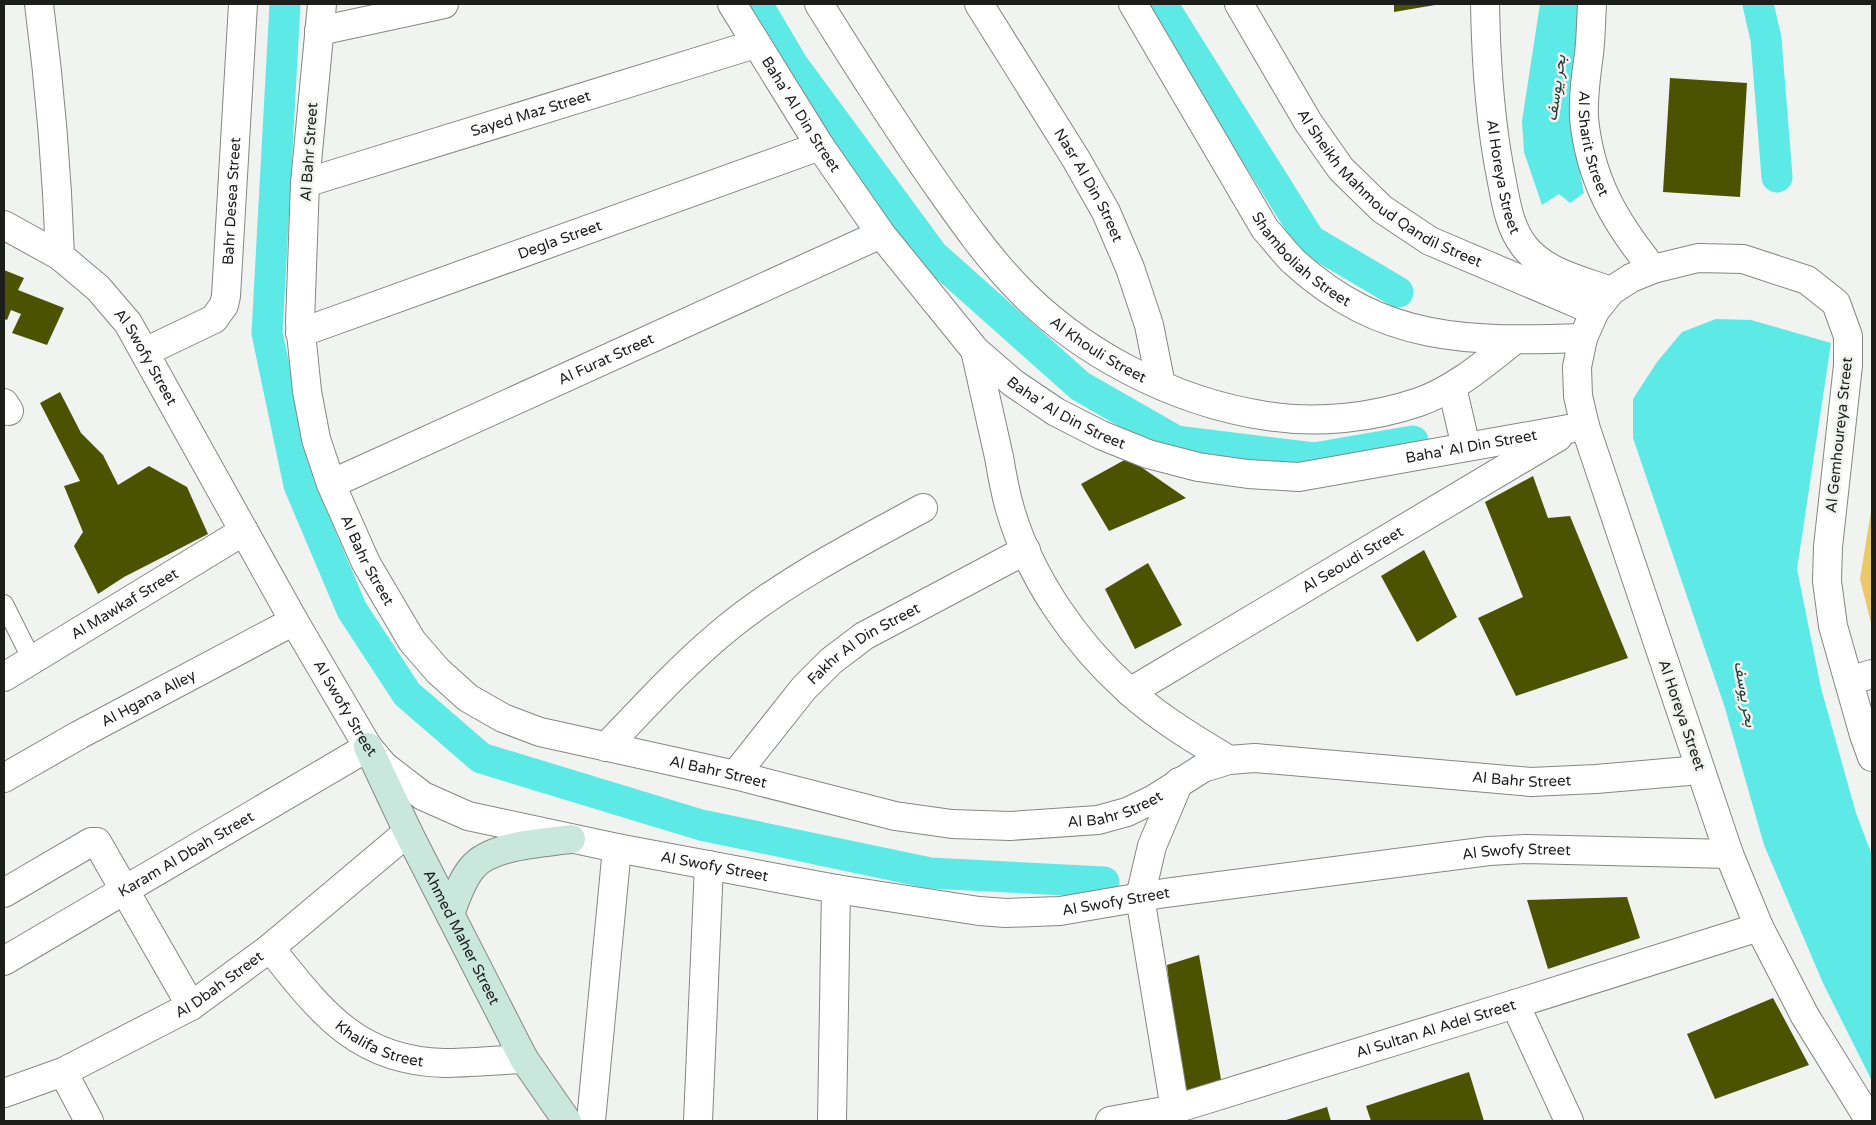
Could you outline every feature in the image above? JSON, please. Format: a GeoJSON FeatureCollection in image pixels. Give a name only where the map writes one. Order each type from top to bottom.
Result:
{"type":"FeatureCollection","features":[{"type":"Feature","properties":{"kind":"main road","name":"Ahmed Maher Street"},"geometry":{"type":"LineString","coordinates":[[368,747],[408,832],[524,1059],[567,1121]]}},
{"type":"Feature","properties":{"kind":"main road"},"geometry":{"type":"LineString","coordinates":[[450,914],[472,867],[486,856],[503,850],[571,839]]}},
{"type":"Feature","properties":{"kind":"street"},"geometry":{"type":"LineString","coordinates":[[39,4],[49,78],[58,198],[60,256]]}},
{"type":"Feature","properties":{"kind":"street","name":"Bahr Desea Street"},"geometry":{"type":"LineString","coordinates":[[145,352],[214,319],[224,305],[243,4]]}},
{"type":"Feature","properties":{"kind":"street","name":"Al Bahr Street"},"geometry":{"type":"LineString","coordinates":[[322,4],[305,183],[300,333],[307,391],[316,438],[331,484],[366,563],[412,641],[438,672],[468,698],[503,718],[540,732],[735,775],[895,816],[952,824],[1010,826],[1098,820],[1127,812],[1154,799],[1202,768],[1228,760],[1256,758],[1531,782],[1596,779],[1700,770]]}},
{"type":"Feature","properties":{"kind":"street"},"geometry":{"type":"LineString","coordinates":[[319,31],[444,4]]}},
{"type":"Feature","properties":{"kind":"street","name":"Baha' Al Din Street"},"geometry":{"type":"LineString","coordinates":[[732,4],[755,44],[820,146],[881,234],[975,350],[1014,383],[1056,412],[1101,435],[1148,454],[1198,467],[1248,474],[1299,476],[1579,427]]}},
{"type":"Feature","properties":{"kind":"street","name":"Al Khouli Street"},"geometry":{"type":"LineString","coordinates":[[819,4],[892,122],[978,244],[1013,283],[1052,319],[1094,350],[1161,385],[1228,409],[1269,417],[1324,420],[1378,413],[1419,402],[1452,387],[1473,374],[1513,341]]}},
{"type":"Feature","properties":{"kind":"street","name":"Nasr Al Din Street"},"geometry":{"type":"LineString","coordinates":[[979,4],[1076,159],[1106,212],[1130,268],[1149,325],[1161,385]]}},
{"type":"Feature","properties":{"kind":"street","name":"Shamboliah Street"},"geometry":{"type":"LineString","coordinates":[[1133,4],[1265,229],[1292,260],[1324,286],[1358,307],[1396,324],[1435,334],[1513,341],[1583,338]]}},
{"type":"Feature","properties":{"kind":"street","name":"Al Sheikh Mahmoud Qandil Street"},"geometry":{"type":"LineString","coordinates":[[1239,4],[1308,122],[1341,169],[1382,209],[1430,242],[1603,301]]}},
{"type":"Feature","properties":{"kind":"street","name":"Al Horeya Street"},"geometry":{"type":"LineString","coordinates":[[1485,4],[1486,51],[1495,150],[1512,224],[1524,246],[1543,264],[1565,275],[1603,301],[1583,338],[1577,367],[1579,427],[1729,854],[1759,927],[1805,1016],[1870,1121]]}},
{"type":"Feature","properties":{"kind":"street","name":"Al Sharit Street"},"geometry":{"type":"LineString","coordinates":[[1592,4],[1589,52],[1584,84],[1584,117],[1589,150],[1598,182],[1612,212],[1630,240],[1653,269]]}},
{"type":"Feature","properties":{"kind":"street","name":"Sayed Maz Street"},"geometry":{"type":"LineString","coordinates":[[305,183],[755,44]]}},
{"type":"Feature","properties":{"kind":"street","name":"Degla Street"},"geometry":{"type":"LineString","coordinates":[[300,333],[820,146]]}},
{"type":"Feature","properties":{"kind":"street","name":"Al Swofy Street"},"geometry":{"type":"LineString","coordinates":[[4,225],[60,256],[98,288],[128,323],[294,621],[368,747],[384,766],[403,782],[423,796],[445,807],[484,820],[709,866],[836,889],[979,911],[1006,913],[1060,911],[1140,897],[1488,850],[1526,849],[1729,854]]}},
{"type":"Feature","properties":{"kind":"street","name":"Al Furat Street"},"geometry":{"type":"LineString","coordinates":[[331,484],[881,234]]}},
{"type":"Feature","properties":{"kind":"street","name":"Al Gemhoureya Street"},"geometry":{"type":"LineString","coordinates":[[1653,269],[1698,258],[1743,259],[1807,280],[1836,303],[1860,365],[1828,548],[1827,581],[1833,626],[1860,677],[1870,742]]}},
{"type":"Feature","properties":{"kind":"street"},"geometry":{"type":"LineString","coordinates":[[1603,301],[1631,278],[1653,269]]}},
{"type":"Feature","properties":{"kind":"street"},"geometry":{"type":"LineString","coordinates":[[975,350],[1010,510],[1026,550],[1045,589],[1070,626],[1098,661],[1130,692],[1169,723],[1228,760]]}},
{"type":"Feature","properties":{"kind":"street"},"geometry":{"type":"LineString","coordinates":[[1452,387],[1466,447]]}},
{"type":"Feature","properties":{"kind":"street","name":"Al Seoudi Street"},"geometry":{"type":"LineString","coordinates":[[1130,692],[1579,427]]}},
{"type":"Feature","properties":{"kind":"street"},"geometry":{"type":"LineString","coordinates":[[606,747],[686,665],[731,625],[779,590],[830,559],[923,508]]}},
{"type":"Feature","properties":{"kind":"street","name":"Al Mawkaf Street"},"geometry":{"type":"LineString","coordinates":[[4,677],[244,531]]}},
{"type":"Feature","properties":{"kind":"street","name":"Fakhr Al Din Street"},"geometry":{"type":"LineString","coordinates":[[735,775],[804,688],[830,661],[864,636],[1026,550]]}},
{"type":"Feature","properties":{"kind":"street","name":"Al Hgana Alley"},"geometry":{"type":"LineString","coordinates":[[4,778],[79,735],[294,621]]}},
{"type":"Feature","properties":{"kind":"street","name":"Karam Al Dbah Street"},"geometry":{"type":"LineString","coordinates":[[4,961],[368,747]]}},
{"type":"Feature","properties":{"kind":"street"},"geometry":{"type":"LineString","coordinates":[[1175,1109],[1140,897],[1152,846],[1179,782]]}},
{"type":"Feature","properties":{"kind":"street","name":"Al Dbah Street"},"geometry":{"type":"LineString","coordinates":[[4,1093],[63,1072],[191,1006],[270,948],[408,832]]}},
{"type":"Feature","properties":{"kind":"street"},"geometry":{"type":"LineString","coordinates":[[4,893],[95,841],[191,1006]]}},
{"type":"Feature","properties":{"kind":"street"},"geometry":{"type":"LineString","coordinates":[[591,1121],[617,848]]}},
{"type":"Feature","properties":{"kind":"street"},"geometry":{"type":"LineString","coordinates":[[698,1121],[709,866]]}},
{"type":"Feature","properties":{"kind":"street"},"geometry":{"type":"LineString","coordinates":[[832,1121],[836,889]]}},
{"type":"Feature","properties":{"kind":"street","name":"Al Sultan Al Adel Street"},"geometry":{"type":"LineString","coordinates":[[1110,1121],[1175,1109],[1759,927]]}},
{"type":"Feature","properties":{"kind":"street","name":"Khalifa Street"},"geometry":{"type":"LineString","coordinates":[[270,948],[315,1004],[334,1022],[355,1038],[379,1050],[410,1059],[443,1063],[524,1059]]}},
{"type":"Feature","properties":{"kind":"street"},"geometry":{"type":"LineString","coordinates":[[1515,1004],[1569,1121]]}},
{"type":"Feature","properties":{"kind":"street"},"geometry":{"type":"LineString","coordinates":[[63,1072],[89,1121]]}},
{"type":"Feature","properties":{"kind":"lane"},"geometry":{"type":"LineString","coordinates":[[4,604],[32,660]]}},
{"type":"Feature","properties":{"kind":"shaded area"},"geometry":{"type":"Polygon","coordinates":[[[1872,505],[1872,627],[1860,579],[1872,505]]]}},
{"type":"Feature","properties":{"kind":"water","name":"بحر يوسف"},"geometry":{"type":"Polygon","coordinates":[[[1540,4],[1582,4],[1569,118],[1584,193],[1570,203],[1559,194],[1542,205],[1524,152],[1522,121],[1540,4]]]}},
{"type":"Feature","properties":{"kind":"water","name":"بحر يوسف"},"geometry":{"type":"Polygon","coordinates":[[[1716,319],[1751,320],[1831,343],[1797,569],[1821,688],[1856,813],[1872,855],[1872,1081],[1823,983],[1764,845],[1725,708],[1633,438],[1633,399],[1657,362],[1682,332],[1716,319]]]}},
{"type":"Feature","properties":{"kind":"building"},"geometry":{"type":"Polygon","coordinates":[[[1394,4],[1434,4],[1435,5],[1394,12],[1394,4]]]}},
{"type":"Feature","properties":{"kind":"building"},"geometry":{"type":"Polygon","coordinates":[[[1670,78],[1747,83],[1740,197],[1663,192],[1670,78]]]}},
{"type":"Feature","properties":{"kind":"building"},"geometry":{"type":"Polygon","coordinates":[[[4,270],[24,278],[18,290],[64,308],[47,345],[12,333],[21,314],[11,310],[7,320],[4,319],[4,270]]]}},
{"type":"Feature","properties":{"kind":"building"},"geometry":{"type":"Polygon","coordinates":[[[60,392],[81,433],[103,455],[118,485],[149,466],[187,487],[208,534],[124,577],[98,594],[74,546],[83,532],[64,486],[80,481],[40,403],[60,392]]]}},
{"type":"Feature","properties":{"kind":"building"},"geometry":{"type":"Polygon","coordinates":[[[1128,458],[1186,498],[1109,531],[1081,484],[1128,458]]]}},
{"type":"Feature","properties":{"kind":"building"},"geometry":{"type":"Polygon","coordinates":[[[1533,476],[1548,518],[1570,516],[1628,658],[1516,696],[1478,618],[1523,597],[1485,502],[1533,476]]]}},
{"type":"Feature","properties":{"kind":"building"},"geometry":{"type":"Polygon","coordinates":[[[1424,550],[1457,617],[1417,642],[1381,576],[1424,550]]]}},
{"type":"Feature","properties":{"kind":"building"},"geometry":{"type":"Polygon","coordinates":[[[1148,563],[1182,625],[1135,649],[1105,589],[1148,563]]]}},
{"type":"Feature","properties":{"kind":"building"},"geometry":{"type":"Polygon","coordinates":[[[1627,897],[1640,938],[1548,969],[1527,900],[1627,897]]]}},
{"type":"Feature","properties":{"kind":"building"},"geometry":{"type":"Polygon","coordinates":[[[1199,955],[1222,1085],[1181,1094],[1167,965],[1199,955]]]}},
{"type":"Feature","properties":{"kind":"building"},"geometry":{"type":"Polygon","coordinates":[[[1773,998],[1809,1065],[1715,1099],[1687,1034],[1773,998]]]}},
{"type":"Feature","properties":{"kind":"building"},"geometry":{"type":"Polygon","coordinates":[[[1469,1072],[1484,1121],[1371,1121],[1366,1106],[1469,1072]]]}},
{"type":"Feature","properties":{"kind":"building"},"geometry":{"type":"Polygon","coordinates":[[[1327,1107],[1331,1121],[1283,1121],[1327,1107]]]}},
{"type":"Feature","properties":{"kind":"waterway"},"geometry":{"type":"LineString","coordinates":[[285,4],[267,333],[299,485],[352,610],[407,694],[481,758],[701,825],[930,873],[1104,882]]}},
{"type":"Feature","properties":{"kind":"waterway"},"geometry":{"type":"LineString","coordinates":[[757,4],[793,65],[933,255],[1080,386],[1176,441],[1314,458],[1413,441]]}},
{"type":"Feature","properties":{"kind":"waterway"},"geometry":{"type":"LineString","coordinates":[[1162,4],[1310,240],[1398,292]]}},
{"type":"Feature","properties":{"kind":"waterway"},"geometry":{"type":"LineString","coordinates":[[1758,4],[1766,39],[1777,177]]}}]}
